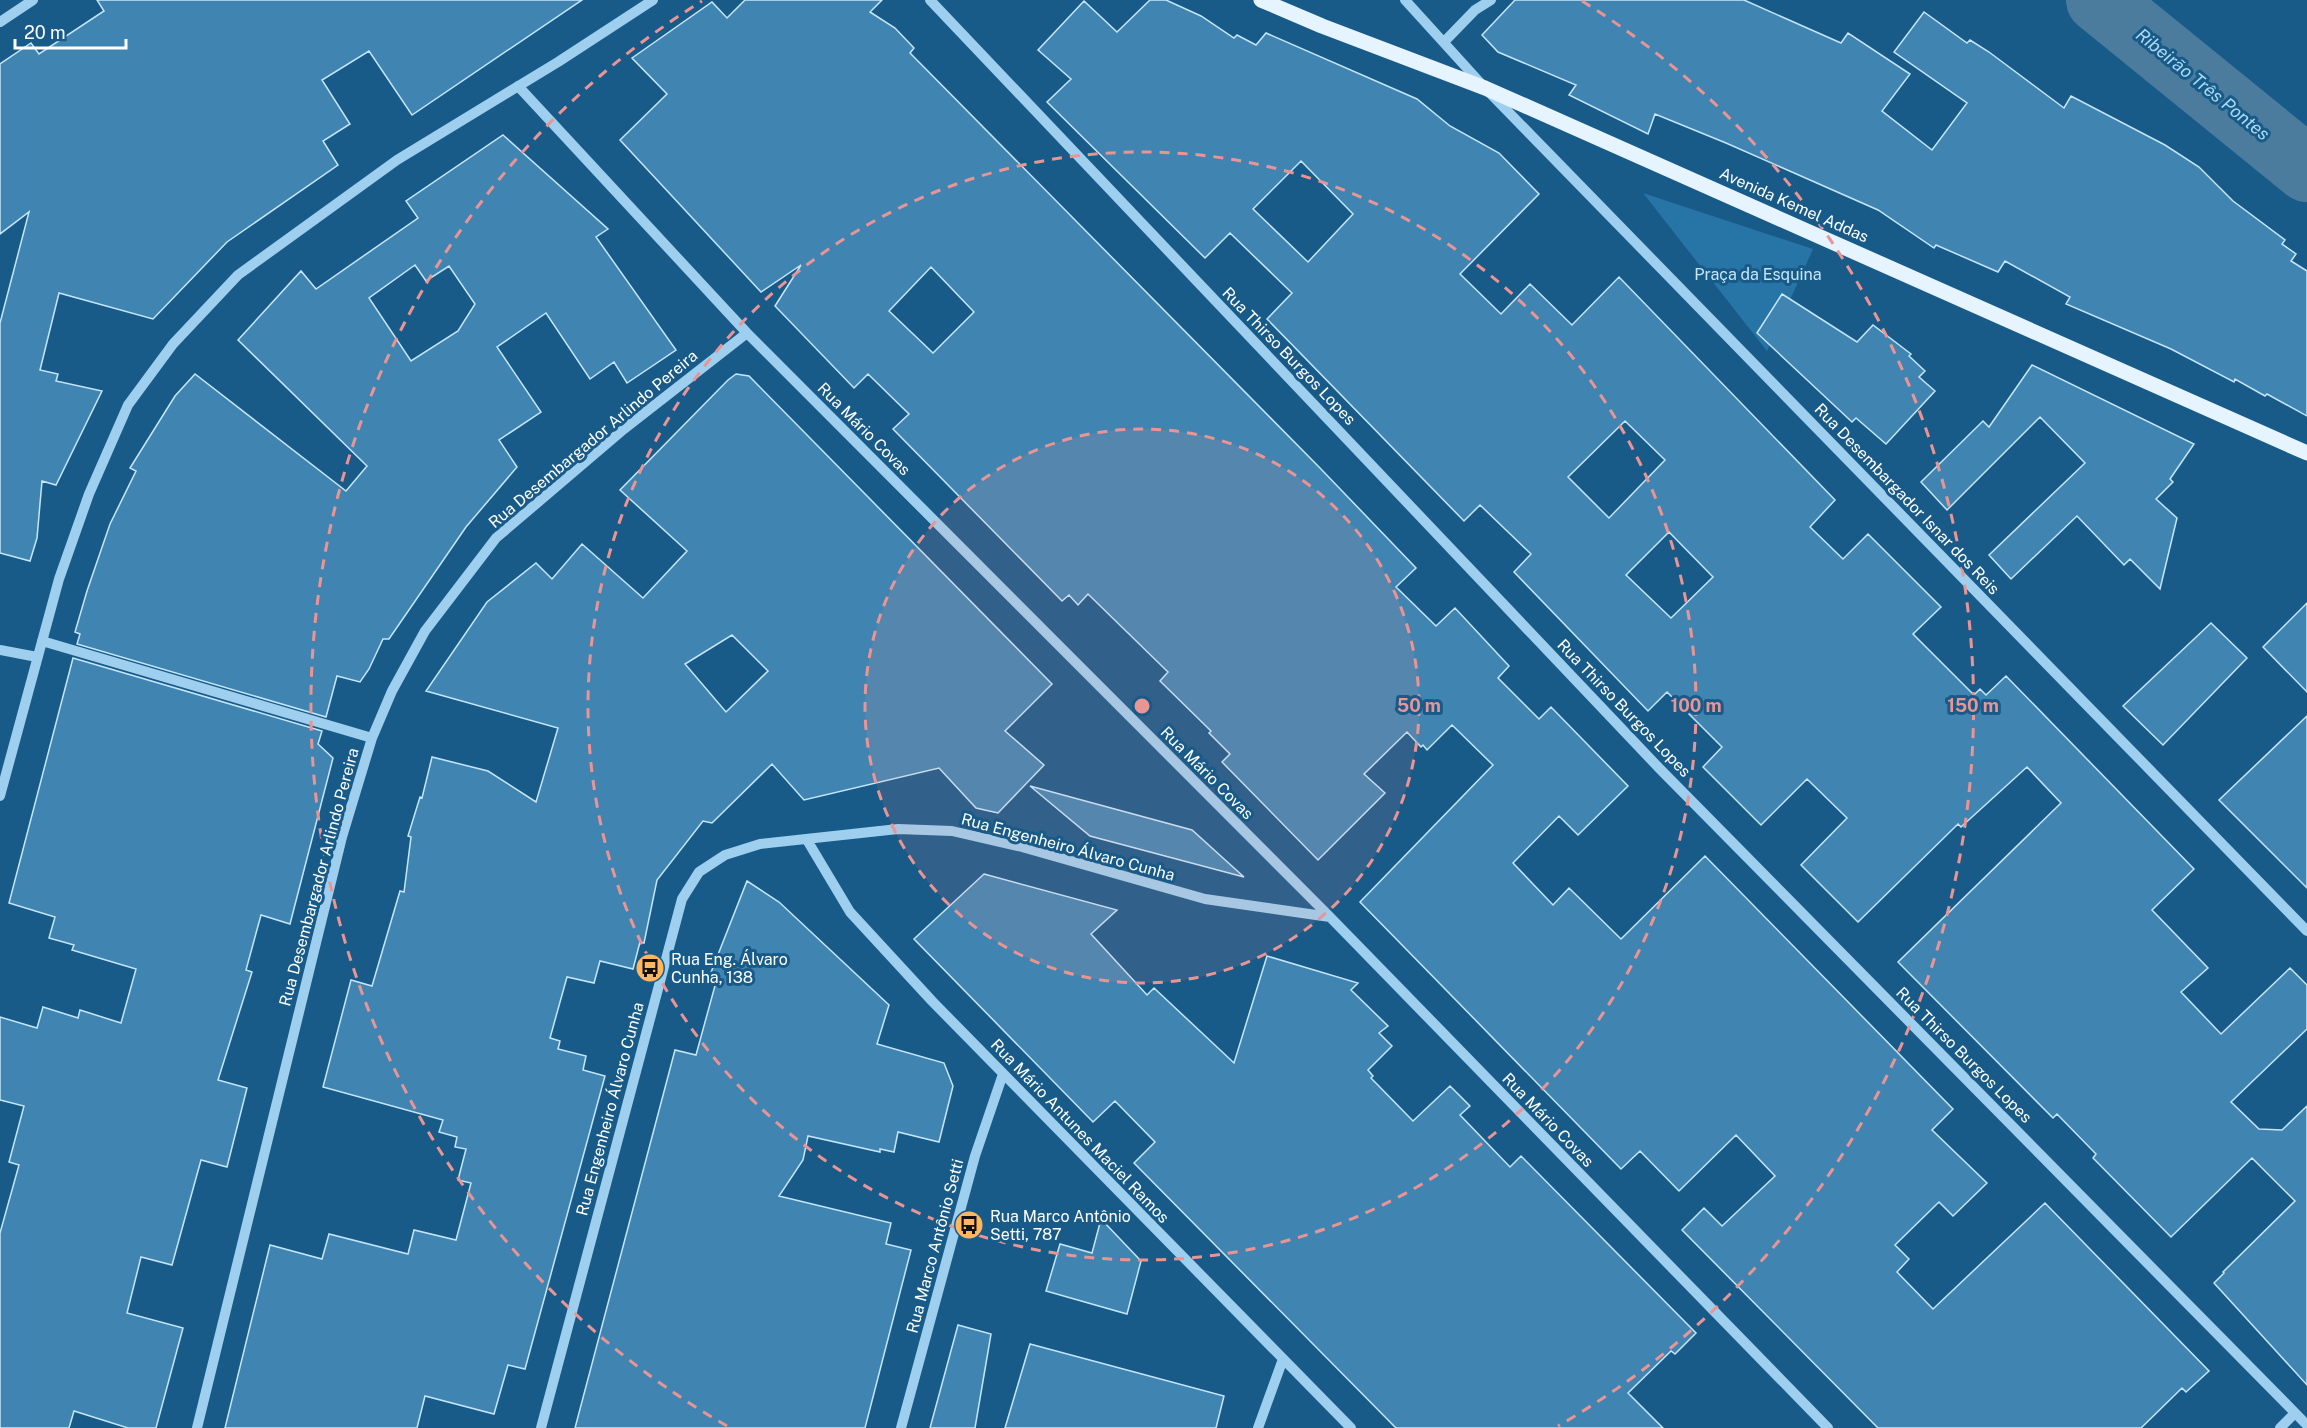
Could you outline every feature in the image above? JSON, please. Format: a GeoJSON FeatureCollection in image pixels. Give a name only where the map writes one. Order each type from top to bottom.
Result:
{"type":"FeatureCollection","features":[{"type":"Feature","properties":{"kind":"main road","name":"Avenida Kemel Addas"},"geometry":{"type":"LineString","coordinates":[[1261,0],[1322,26],[1485,88],[2307,453]]}},
{"type":"Feature","properties":{"kind":"street"},"geometry":{"type":"LineString","coordinates":[[0,22],[33,0]]}},
{"type":"Feature","properties":{"kind":"street"},"geometry":{"type":"LineString","coordinates":[[0,796],[59,579],[89,494],[128,405],[173,344],[238,275],[397,160],[653,0]]}},
{"type":"Feature","properties":{"kind":"street","name":"Rua Thirso Burgos Lopes"},"geometry":{"type":"LineString","coordinates":[[930,0],[1659,768],[2307,1425]]}},
{"type":"Feature","properties":{"kind":"street","name":"Rua Desembargador Isnar dos Reis"},"geometry":{"type":"LineString","coordinates":[[1405,0],[1485,88],[2307,931]]}},
{"type":"Feature","properties":{"kind":"street"},"geometry":{"type":"LineString","coordinates":[[1444,42],[1475,10],[1491,0]]}},
{"type":"Feature","properties":{"kind":"street","name":"Rua Mário Covas"},"geometry":{"type":"LineString","coordinates":[[518,86],[747,333],[1330,917],[1828,1428]]}},
{"type":"Feature","properties":{"kind":"street","name":"Rua Desembargador Arlindo Pereira"},"geometry":{"type":"LineString","coordinates":[[197,1428],[342,837],[372,738],[392,691],[426,631],[496,538],[624,429],[747,333]]}},
{"type":"Feature","properties":{"kind":"street"},"geometry":{"type":"LineString","coordinates":[[42,641],[372,738]]}},
{"type":"Feature","properties":{"kind":"street"},"geometry":{"type":"LineString","coordinates":[[0,650],[37,657]]}},
{"type":"Feature","properties":{"kind":"street","name":"Rua Engenheiro Álvaro Cunha"},"geometry":{"type":"LineString","coordinates":[[541,1428],[682,899],[699,872],[725,855],[760,844],[898,829],[952,831],[1022,847],[1205,899],[1330,917]]}},
{"type":"Feature","properties":{"kind":"street","name":"Rua Mário Antunes Maciel Ramos"},"geometry":{"type":"LineString","coordinates":[[807,840],[850,912],[1003,1074],[1351,1428]]}},
{"type":"Feature","properties":{"kind":"street","name":"Rua Marco Antônio Setti"},"geometry":{"type":"LineString","coordinates":[[901,1428],[975,1156],[1003,1074]]}},
{"type":"Feature","properties":{"kind":"street"},"geometry":{"type":"LineString","coordinates":[[1258,1428],[1283,1359]]}},
{"type":"Feature","properties":{"kind":"street"},"geometry":{"type":"LineString","coordinates":[[2280,1428],[2295,1413]]}},
{"type":"Feature","properties":{"kind":"green space","name":"Praça da Esquina"},"geometry":{"type":"Polygon","coordinates":[[[1643,193],[1813,249],[1767,351],[1643,193]]]}},
{"type":"Feature","properties":{"kind":"building"},"geometry":{"type":"Polygon","coordinates":[[[97,0],[582,0],[412,115],[369,51],[322,80],[350,124],[323,141],[338,165],[227,242],[153,319],[59,293],[40,370],[58,374],[56,381],[102,391],[56,485],[42,481],[37,538],[30,561],[0,553],[0,323],[29,212],[0,234],[0,64],[31,43],[39,54],[104,11],[97,0]]]}},
{"type":"Feature","properties":{"kind":"building"},"geometry":{"type":"Polygon","coordinates":[[[745,0],[882,0],[870,12],[895,28],[914,48],[910,53],[1416,568],[1396,587],[1436,626],[1455,608],[1509,666],[1498,678],[1539,719],[1551,707],[1628,786],[1578,835],[1559,816],[1513,863],[1553,905],[1569,888],[1621,939],[1705,856],[1953,1109],[1932,1130],[1987,1183],[1953,1216],[1939,1202],[1895,1245],[1909,1259],[1897,1272],[1933,1309],[2045,1203],[2209,1371],[2186,1392],[2182,1388],[2141,1428],[1878,1428],[1682,1230],[1704,1208],[1722,1226],[1775,1176],[1736,1135],[1679,1191],[1640,1151],[1621,1169],[1360,902],[1493,765],[1452,725],[1427,750],[1407,732],[1364,774],[1385,793],[1318,860],[1222,762],[1230,754],[1209,733],[1211,731],[1160,681],[1168,672],[1088,594],[1078,605],[1069,595],[1062,601],[893,429],[909,414],[868,374],[854,388],[775,306],[801,265],[761,292],[620,140],[667,94],[632,58],[712,2],[727,18],[745,0]],[[931,267],[889,311],[933,353],[974,312],[931,267]]]}},
{"type":"Feature","properties":{"kind":"building"},"geometry":{"type":"Polygon","coordinates":[[[1150,0],[1166,0],[1201,16],[1234,38],[1237,35],[1256,45],[1266,33],[1417,99],[1450,126],[1499,153],[1539,194],[1460,274],[1501,314],[1530,284],[1572,325],[1619,277],[1835,500],[1810,527],[1843,559],[1868,534],[1941,607],[1913,634],[1974,695],[1980,689],[1986,695],[2006,676],[2194,869],[2152,910],[2208,968],[2181,992],[2221,1034],[2290,968],[2307,985],[2307,1029],[2231,1102],[2259,1129],[2282,1130],[2307,1106],[2307,1385],[2214,1283],[2295,1201],[2252,1158],[2171,1237],[2093,1158],[2096,1154],[2057,1114],[2053,1118],[1898,962],[2061,803],[2027,767],[1961,827],[1958,824],[1858,922],[1801,865],[1847,818],[1807,779],[1761,825],[1703,767],[1722,747],[1667,692],[1648,711],[1514,572],[1531,554],[1480,505],[1464,521],[1267,319],[1292,293],[1230,233],[1205,258],[1047,102],[1071,79],[1038,50],[1084,1],[1117,32],[1150,0]],[[1301,161],[1253,209],[1308,262],[1353,214],[1301,161]],[[1625,421],[1568,477],[1609,518],[1665,460],[1625,421]],[[1669,532],[1626,575],[1671,618],[1713,577],[1669,532]]]}},
{"type":"Feature","properties":{"kind":"building"},"geometry":{"type":"Polygon","coordinates":[[[1515,0],[1744,0],[1841,43],[1848,33],[1910,74],[1882,111],[1932,150],[1967,103],[1894,52],[1924,12],[1967,43],[1970,40],[1989,52],[2064,108],[2071,96],[2165,145],[2199,167],[2233,201],[2285,240],[2282,244],[2296,254],[2291,261],[2307,271],[2307,416],[2267,394],[2265,396],[2235,379],[2234,382],[2171,349],[2066,304],[2070,297],[2005,261],[1998,272],[1936,245],[1934,248],[1878,210],[1726,143],[1655,114],[1648,134],[1569,95],[1576,85],[1498,52],[1482,35],[1515,0]]]}},
{"type":"Feature","properties":{"kind":"building"},"geometry":{"type":"Polygon","coordinates":[[[503,135],[608,229],[596,237],[676,350],[627,383],[614,362],[590,379],[546,313],[497,347],[541,412],[499,440],[517,467],[466,527],[389,639],[383,639],[369,669],[360,682],[337,676],[326,717],[77,644],[80,634],[75,632],[87,591],[110,524],[136,471],[130,468],[175,396],[195,374],[346,491],[367,466],[238,340],[301,271],[316,289],[418,218],[406,201],[503,135]],[[415,265],[369,298],[411,361],[458,331],[475,304],[449,266],[426,281],[415,265]]]}},
{"type":"Feature","properties":{"kind":"building"},"geometry":{"type":"Polygon","coordinates":[[[1782,294],[1857,342],[1873,325],[1911,354],[1909,356],[1925,371],[1919,377],[1935,391],[1886,444],[1856,418],[1852,422],[1757,333],[1782,294]]]}},
{"type":"Feature","properties":{"kind":"building"},"geometry":{"type":"Polygon","coordinates":[[[2032,365],[2194,444],[2170,479],[2173,482],[2156,499],[2177,518],[2160,589],[2130,559],[2124,565],[2077,516],[2011,579],[1989,555],[2085,463],[2040,417],[1947,510],[1921,482],[1983,421],[1989,427],[2032,365]]]}},
{"type":"Feature","properties":{"kind":"building"},"geometry":{"type":"Polygon","coordinates":[[[736,374],[749,376],[1052,684],[1005,731],[1044,765],[998,813],[976,808],[939,768],[804,800],[772,764],[712,823],[703,821],[657,880],[644,943],[640,942],[633,969],[600,961],[594,983],[567,977],[550,1038],[560,1041],[558,1049],[586,1056],[583,1070],[605,1076],[525,1369],[508,1365],[494,1414],[425,1396],[417,1428],[225,1428],[270,1245],[322,1259],[329,1234],[408,1254],[414,1230],[456,1240],[471,1183],[458,1180],[466,1149],[455,1147],[457,1137],[439,1132],[443,1120],[323,1087],[351,980],[372,986],[400,891],[404,892],[411,837],[408,836],[420,797],[422,798],[432,757],[488,771],[536,802],[558,728],[426,691],[487,602],[536,563],[552,579],[582,544],[643,598],[687,551],[620,490],[736,374]],[[732,635],[685,664],[726,712],[768,671],[732,635]]]}},
{"type":"Feature","properties":{"kind":"building"},"geometry":{"type":"Polygon","coordinates":[[[2307,603],[2307,692],[2263,647],[2307,603]]]}},
{"type":"Feature","properties":{"kind":"building"},"geometry":{"type":"Polygon","coordinates":[[[2211,623],[2247,658],[2163,745],[2123,706],[2211,623]]]}},
{"type":"Feature","properties":{"kind":"building"},"geometry":{"type":"Polygon","coordinates":[[[73,658],[322,731],[318,744],[333,758],[290,924],[261,915],[246,970],[252,972],[218,1080],[247,1088],[227,1167],[201,1160],[172,1265],[141,1257],[127,1313],[183,1328],[156,1428],[128,1428],[74,1411],[69,1428],[0,1428],[0,1233],[19,1165],[9,1162],[24,1106],[0,1100],[0,1017],[37,1028],[43,1007],[78,1018],[80,1010],[121,1023],[136,969],[72,950],[74,945],[49,938],[55,917],[9,903],[73,658]]]}},
{"type":"Feature","properties":{"kind":"building"},"geometry":{"type":"Polygon","coordinates":[[[2307,716],[2307,888],[2219,800],[2307,716]]]}},
{"type":"Feature","properties":{"kind":"building"},"geometry":{"type":"Polygon","coordinates":[[[1030,786],[1192,830],[1244,877],[1090,836],[1030,786]]]}},
{"type":"Feature","properties":{"kind":"building"},"geometry":{"type":"Polygon","coordinates":[[[984,874],[1117,910],[1091,934],[1147,995],[1154,988],[1234,1063],[1267,956],[1358,983],[1351,990],[1388,1026],[1379,1033],[1392,1046],[1368,1070],[1373,1076],[1371,1078],[1413,1121],[1450,1086],[1470,1106],[1460,1115],[1510,1167],[1521,1156],[1696,1333],[1675,1354],[1671,1351],[1628,1393],[1663,1428],[1396,1428],[1134,1163],[1155,1142],[1115,1101],[1093,1122],[914,939],[984,874]]]}},
{"type":"Feature","properties":{"kind":"building"},"geometry":{"type":"Polygon","coordinates":[[[747,881],[779,902],[889,1005],[877,1044],[944,1063],[953,1086],[939,1142],[898,1132],[894,1152],[880,1149],[880,1152],[808,1136],[803,1160],[779,1196],[891,1223],[886,1244],[911,1250],[865,1428],[575,1428],[675,1050],[696,1055],[716,982],[708,980],[747,881]]]}},
{"type":"Feature","properties":{"kind":"building"},"geometry":{"type":"Polygon","coordinates":[[[1101,1219],[1141,1261],[1127,1314],[1046,1291],[1060,1244],[1092,1253],[1101,1219]]]}},
{"type":"Feature","properties":{"kind":"building"},"geometry":{"type":"Polygon","coordinates":[[[958,1325],[991,1334],[975,1428],[930,1428],[958,1325]]]}},
{"type":"Feature","properties":{"kind":"building"},"geometry":{"type":"Polygon","coordinates":[[[1030,1344],[1224,1396],[1216,1428],[1005,1428],[1030,1344]]]}},
{"type":"Feature","properties":{"kind":"waterway","name":"Ribeirão Três Pontes"},"geometry":{"type":"LineString","coordinates":[[2099,0],[2307,169]]}},
{"type":"Feature","properties":{"kind":"place","name":"Rua Eng. Álvaro Cunha, 138"},"geometry":{"type":"Point","coordinates":[650,968]}},
{"type":"Feature","properties":{"kind":"place","name":"Rua Marco Antônio Setti, 787"},"geometry":{"type":"Point","coordinates":[969,1225]}}]}
